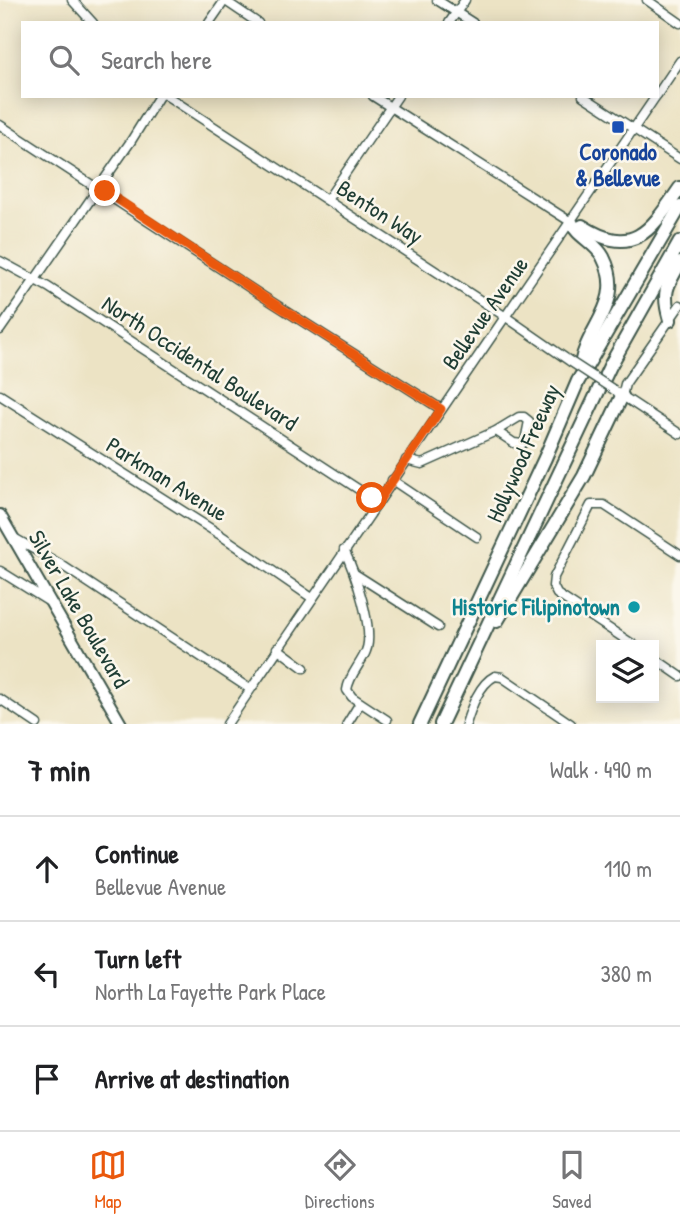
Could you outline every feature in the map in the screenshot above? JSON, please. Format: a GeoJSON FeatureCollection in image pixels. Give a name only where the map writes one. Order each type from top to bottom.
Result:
{"type":"FeatureCollection","features":[{"type":"Feature","properties":{"kind":"highway"},"geometry":{"type":"LineString","coordinates":[[571,222],[606,239],[636,238],[662,215],[680,188]]}},
{"type":"Feature","properties":{"kind":"highway","name":"Hollywood Freeway"},"geometry":{"type":"LineString","coordinates":[[419,724],[578,382],[680,207]]}},
{"type":"Feature","properties":{"kind":"highway"},"geometry":{"type":"LineString","coordinates":[[571,222],[600,251],[608,268],[611,286],[607,307],[582,358],[578,382]]}},
{"type":"Feature","properties":{"kind":"highway","name":"Hollywood Freeway"},"geometry":{"type":"LineString","coordinates":[[441,724],[610,366],[680,242]]}},
{"type":"Feature","properties":{"kind":"highway"},"geometry":{"type":"LineString","coordinates":[[675,323],[665,297],[671,277],[680,263]]}},
{"type":"Feature","properties":{"kind":"highway"},"geometry":{"type":"LineString","coordinates":[[671,277],[673,288],[680,291]]}},
{"type":"Feature","properties":{"kind":"highway"},"geometry":{"type":"LineString","coordinates":[[466,672],[583,476],[618,393]]}},
{"type":"Feature","properties":{"kind":"main road","name":"Silver Lake Boulevard"},"geometry":{"type":"LineString","coordinates":[[0,515],[121,724]]}},
{"type":"Feature","properties":{"kind":"street"},"geometry":{"type":"LineString","coordinates":[[72,0],[91,21]]}},
{"type":"Feature","properties":{"kind":"street"},"geometry":{"type":"LineString","coordinates":[[210,21],[225,0],[255,21]]}},
{"type":"Feature","properties":{"kind":"street"},"geometry":{"type":"LineString","coordinates":[[438,0],[469,21]]}},
{"type":"Feature","properties":{"kind":"street"},"geometry":{"type":"LineString","coordinates":[[450,21],[465,0]]}},
{"type":"Feature","properties":{"kind":"street"},"geometry":{"type":"LineString","coordinates":[[647,0],[680,23]]}},
{"type":"Feature","properties":{"kind":"street","name":"Bellevue Avenue"},"geometry":{"type":"LineString","coordinates":[[659,92],[680,61]]}},
{"type":"Feature","properties":{"kind":"street"},"geometry":{"type":"LineString","coordinates":[[0,330],[158,98]]}},
{"type":"Feature","properties":{"kind":"street","name":"Benton Way"},"geometry":{"type":"LineString","coordinates":[[170,98],[680,434]]}},
{"type":"Feature","properties":{"kind":"street"},"geometry":{"type":"LineString","coordinates":[[376,98],[571,222]]}},
{"type":"Feature","properties":{"kind":"street"},"geometry":{"type":"LineString","coordinates":[[327,200],[397,98]]}},
{"type":"Feature","properties":{"kind":"street"},"geometry":{"type":"LineString","coordinates":[[586,98],[680,159]]}},
{"type":"Feature","properties":{"kind":"street","name":"Bellevue Avenue"},"geometry":{"type":"LineString","coordinates":[[227,724],[655,98]]}},
{"type":"Feature","properties":{"kind":"street"},"geometry":{"type":"LineString","coordinates":[[0,125],[441,409]]}},
{"type":"Feature","properties":{"kind":"street","name":"North Occidental Boulevard"},"geometry":{"type":"LineString","coordinates":[[0,261],[35,279],[378,502]]}},
{"type":"Feature","properties":{"kind":"street"},"geometry":{"type":"LineString","coordinates":[[618,393],[675,323],[680,305]]}},
{"type":"Feature","properties":{"kind":"street","name":"Parkman Avenue"},"geometry":{"type":"LineString","coordinates":[[0,395],[227,539],[312,598]]}},
{"type":"Feature","properties":{"kind":"street"},"geometry":{"type":"LineString","coordinates":[[406,460],[422,464],[496,430]]}},
{"type":"Feature","properties":{"kind":"street"},"geometry":{"type":"LineString","coordinates":[[392,480],[477,537]]}},
{"type":"Feature","properties":{"kind":"street"},"geometry":{"type":"LineString","coordinates":[[626,640],[557,594],[553,586],[554,577],[591,505],[598,503],[680,555]]}},
{"type":"Feature","properties":{"kind":"street"},"geometry":{"type":"LineString","coordinates":[[13,537],[60,564],[250,688]]}},
{"type":"Feature","properties":{"kind":"street"},"geometry":{"type":"LineString","coordinates":[[345,550],[355,573],[369,638],[366,652],[351,677],[347,690],[360,703],[387,720]]}},
{"type":"Feature","properties":{"kind":"street"},"geometry":{"type":"LineString","coordinates":[[0,571],[48,601]]}},
{"type":"Feature","properties":{"kind":"street"},"geometry":{"type":"LineString","coordinates":[[355,573],[438,627]]}},
{"type":"Feature","properties":{"kind":"street"},"geometry":{"type":"LineString","coordinates":[[277,648],[304,668]]}},
{"type":"Feature","properties":{"kind":"street"},"geometry":{"type":"LineString","coordinates":[[659,662],[680,676]]}},
{"type":"Feature","properties":{"kind":"street"},"geometry":{"type":"LineString","coordinates":[[466,724],[480,692],[488,680],[495,676],[502,677],[571,724]]}},
{"type":"Feature","properties":{"kind":"street"},"geometry":{"type":"LineString","coordinates":[[0,699],[37,724]]}},
{"type":"Feature","properties":{"kind":"street"},"geometry":{"type":"LineString","coordinates":[[347,724],[360,703]]}},
{"type":"Feature","properties":{"kind":"place","name":"Coronado & Bellevue"},"geometry":{"type":"Point","coordinates":[618,127]}},
{"type":"Feature","properties":{"kind":"place","name":"Historic Filipinotown"},"geometry":{"type":"Point","coordinates":[634,607]}},
{"type":"Feature","properties":{"kind":"route"},"geometry":{"type":"LineString","coordinates":[[105,191],[264,297],[441,409],[378,502],[372,498]]}}]}
